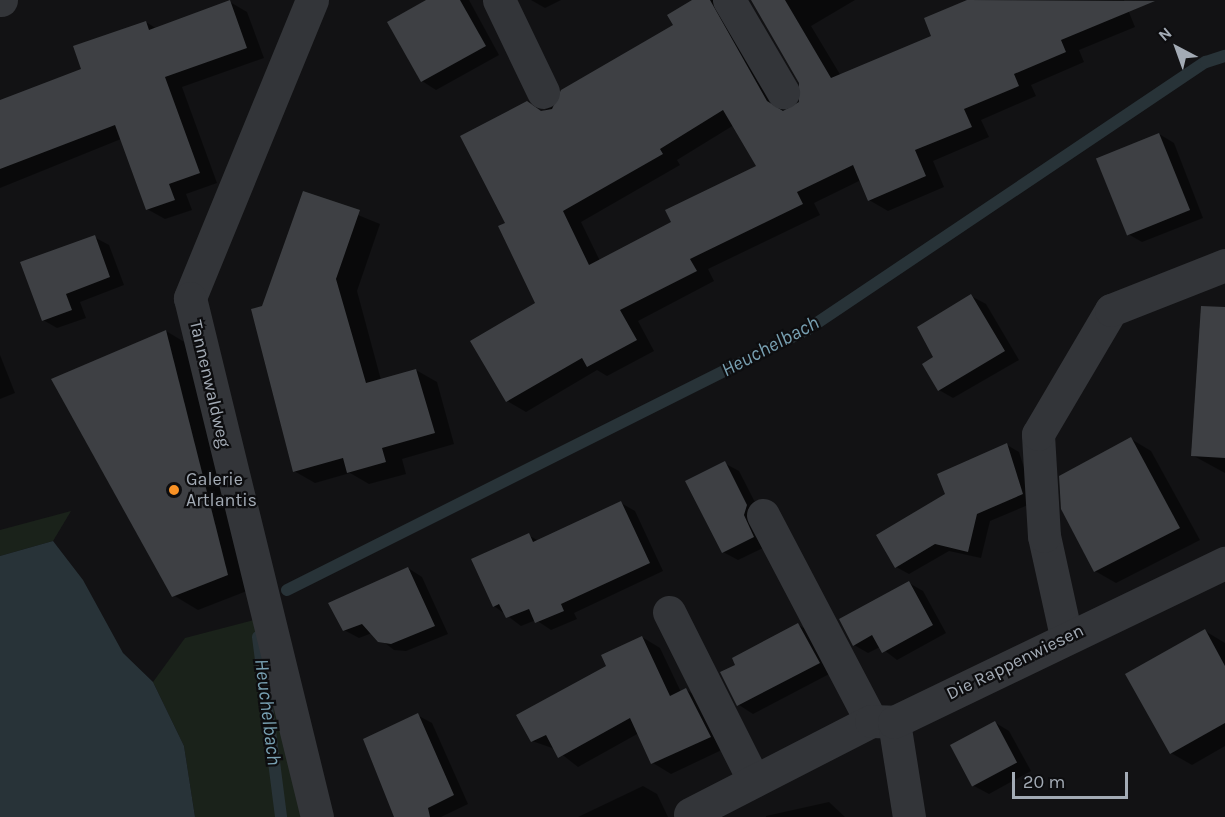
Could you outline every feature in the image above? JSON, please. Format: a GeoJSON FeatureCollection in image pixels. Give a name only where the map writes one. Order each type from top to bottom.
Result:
{"type":"FeatureCollection","features":[{"type":"Feature","properties":{"kind":"street","name":"Tannenwaldweg"},"geometry":{"type":"LineString","coordinates":[[312,0],[190,298],[317,817]]}},
{"type":"Feature","properties":{"kind":"street"},"geometry":{"type":"LineString","coordinates":[[499,0],[543,92]]}},
{"type":"Feature","properties":{"kind":"street"},"geometry":{"type":"LineString","coordinates":[[729,0],[783,92]]}},
{"type":"Feature","properties":{"kind":"street"},"geometry":{"type":"LineString","coordinates":[[1066,636],[1044,536],[1038,434],[1111,310],[1225,265]]}},
{"type":"Feature","properties":{"kind":"street"},"geometry":{"type":"LineString","coordinates":[[763,515],[883,721],[909,817]]}},
{"type":"Feature","properties":{"kind":"street","name":"Die Rappenwiesen"},"geometry":{"type":"LineString","coordinates":[[690,814],[754,781],[1225,563]]}},
{"type":"Feature","properties":{"kind":"street"},"geometry":{"type":"LineString","coordinates":[[669,612],[754,781]]}},
{"type":"Feature","properties":{"kind":"shaded area"},"geometry":{"type":"Polygon","coordinates":[[[71,511],[53,541],[0,556],[0,530],[71,511]]]}},
{"type":"Feature","properties":{"kind":"shaded area"},"geometry":{"type":"Polygon","coordinates":[[[53,541],[83,580],[123,653],[153,682],[184,746],[195,817],[0,817],[0,556],[53,541]]]}},
{"type":"Feature","properties":{"kind":"shaded area"},"geometry":{"type":"Polygon","coordinates":[[[258,619],[309,817],[195,817],[184,746],[153,682],[185,638],[258,619]]]}},
{"type":"Feature","properties":{"kind":"building"},"geometry":{"type":"Polygon","coordinates":[[[230,0],[247,48],[165,77],[200,173],[169,184],[175,200],[146,210],[115,125],[0,169],[0,100],[81,69],[73,46],[146,21],[149,30],[230,0]]]}},
{"type":"Feature","properties":{"kind":"building"},"geometry":{"type":"Polygon","coordinates":[[[426,0],[460,0],[486,46],[421,82],[387,22],[426,0]]]}},
{"type":"Feature","properties":{"kind":"building"},"geometry":{"type":"Polygon","coordinates":[[[692,0],[710,0],[767,101],[783,111],[799,102],[799,83],[751,0],[785,0],[831,78],[931,36],[924,18],[967,0],[1155,1],[1061,40],[1066,52],[1014,74],[1019,86],[964,109],[972,127],[915,150],[926,176],[868,201],[853,165],[797,192],[803,204],[690,259],[697,271],[620,310],[637,340],[587,367],[582,358],[506,402],[470,341],[535,303],[498,226],[505,223],[460,136],[527,101],[541,111],[552,109],[561,90],[673,25],[667,15],[692,0]],[[723,110],[660,149],[663,154],[563,211],[589,265],[671,222],[665,210],[756,166],[723,110]]]}},
{"type":"Feature","properties":{"kind":"building"},"geometry":{"type":"Polygon","coordinates":[[[1159,133],[1190,210],[1127,235],[1096,158],[1159,133]]]}},
{"type":"Feature","properties":{"kind":"building"},"geometry":{"type":"Polygon","coordinates":[[[303,191],[360,210],[336,279],[366,383],[416,369],[435,433],[382,448],[386,462],[347,473],[343,458],[293,472],[251,309],[262,306],[303,191]]]}},
{"type":"Feature","properties":{"kind":"building"},"geometry":{"type":"Polygon","coordinates":[[[95,235],[110,277],[66,294],[72,310],[42,321],[20,262],[95,235]]]}},
{"type":"Feature","properties":{"kind":"building"},"geometry":{"type":"Polygon","coordinates":[[[971,294],[1005,351],[938,391],[922,364],[933,357],[917,327],[971,294]]]}},
{"type":"Feature","properties":{"kind":"building"},"geometry":{"type":"Polygon","coordinates":[[[1201,306],[1225,307],[1225,458],[1191,456],[1201,306]]]}},
{"type":"Feature","properties":{"kind":"building"},"geometry":{"type":"Polygon","coordinates":[[[166,330],[228,575],[172,597],[51,379],[166,330]]]}},
{"type":"Feature","properties":{"kind":"building"},"geometry":{"type":"Polygon","coordinates":[[[1131,437],[1180,528],[1094,572],[1061,509],[1059,476],[1131,437]]]}},
{"type":"Feature","properties":{"kind":"building"},"geometry":{"type":"Polygon","coordinates":[[[1007,443],[1023,494],[977,514],[968,552],[935,544],[895,568],[876,535],[945,494],[937,474],[1007,443]]]}},
{"type":"Feature","properties":{"kind":"building"},"geometry":{"type":"Polygon","coordinates":[[[725,461],[747,505],[744,515],[754,537],[722,553],[685,481],[725,461]]]}},
{"type":"Feature","properties":{"kind":"building"},"geometry":{"type":"Polygon","coordinates":[[[621,501],[650,563],[561,604],[564,611],[535,623],[529,609],[506,618],[499,604],[493,607],[471,559],[529,533],[533,542],[621,501]]]}},
{"type":"Feature","properties":{"kind":"building"},"geometry":{"type":"Polygon","coordinates":[[[408,567],[435,626],[391,644],[378,642],[362,624],[343,631],[328,603],[408,567]]]}},
{"type":"Feature","properties":{"kind":"building"},"geometry":{"type":"Polygon","coordinates":[[[909,581],[933,625],[882,653],[872,635],[853,646],[839,619],[909,581]]]}},
{"type":"Feature","properties":{"kind":"building"},"geometry":{"type":"Polygon","coordinates":[[[798,623],[820,663],[737,706],[720,672],[735,665],[732,658],[798,623]]]}},
{"type":"Feature","properties":{"kind":"building"},"geometry":{"type":"Polygon","coordinates":[[[1205,629],[1225,666],[1225,723],[1170,754],[1125,674],[1205,629]]]}},
{"type":"Feature","properties":{"kind":"building"},"geometry":{"type":"Polygon","coordinates":[[[642,636],[670,696],[686,688],[711,737],[651,764],[630,718],[558,758],[546,735],[531,742],[516,715],[606,666],[601,655],[642,636]]]}},
{"type":"Feature","properties":{"kind":"building"},"geometry":{"type":"Polygon","coordinates":[[[418,713],[454,795],[428,808],[430,817],[394,817],[363,739],[418,713]]]}},
{"type":"Feature","properties":{"kind":"building"},"geometry":{"type":"Polygon","coordinates":[[[995,721],[1017,762],[972,786],[950,745],[995,721]]]}},
{"type":"Feature","properties":{"kind":"waterway","name":"Heuchelbach"},"geometry":{"type":"LineString","coordinates":[[287,590],[808,329],[1206,62],[1225,56]]}},
{"type":"Feature","properties":{"kind":"waterway","name":"Heuchelbach"},"geometry":{"type":"LineString","coordinates":[[258,637],[281,817]]}},
{"type":"Feature","properties":{"kind":"place","name":"Galerie Artlantis"},"geometry":{"type":"Point","coordinates":[174,490]}}]}
